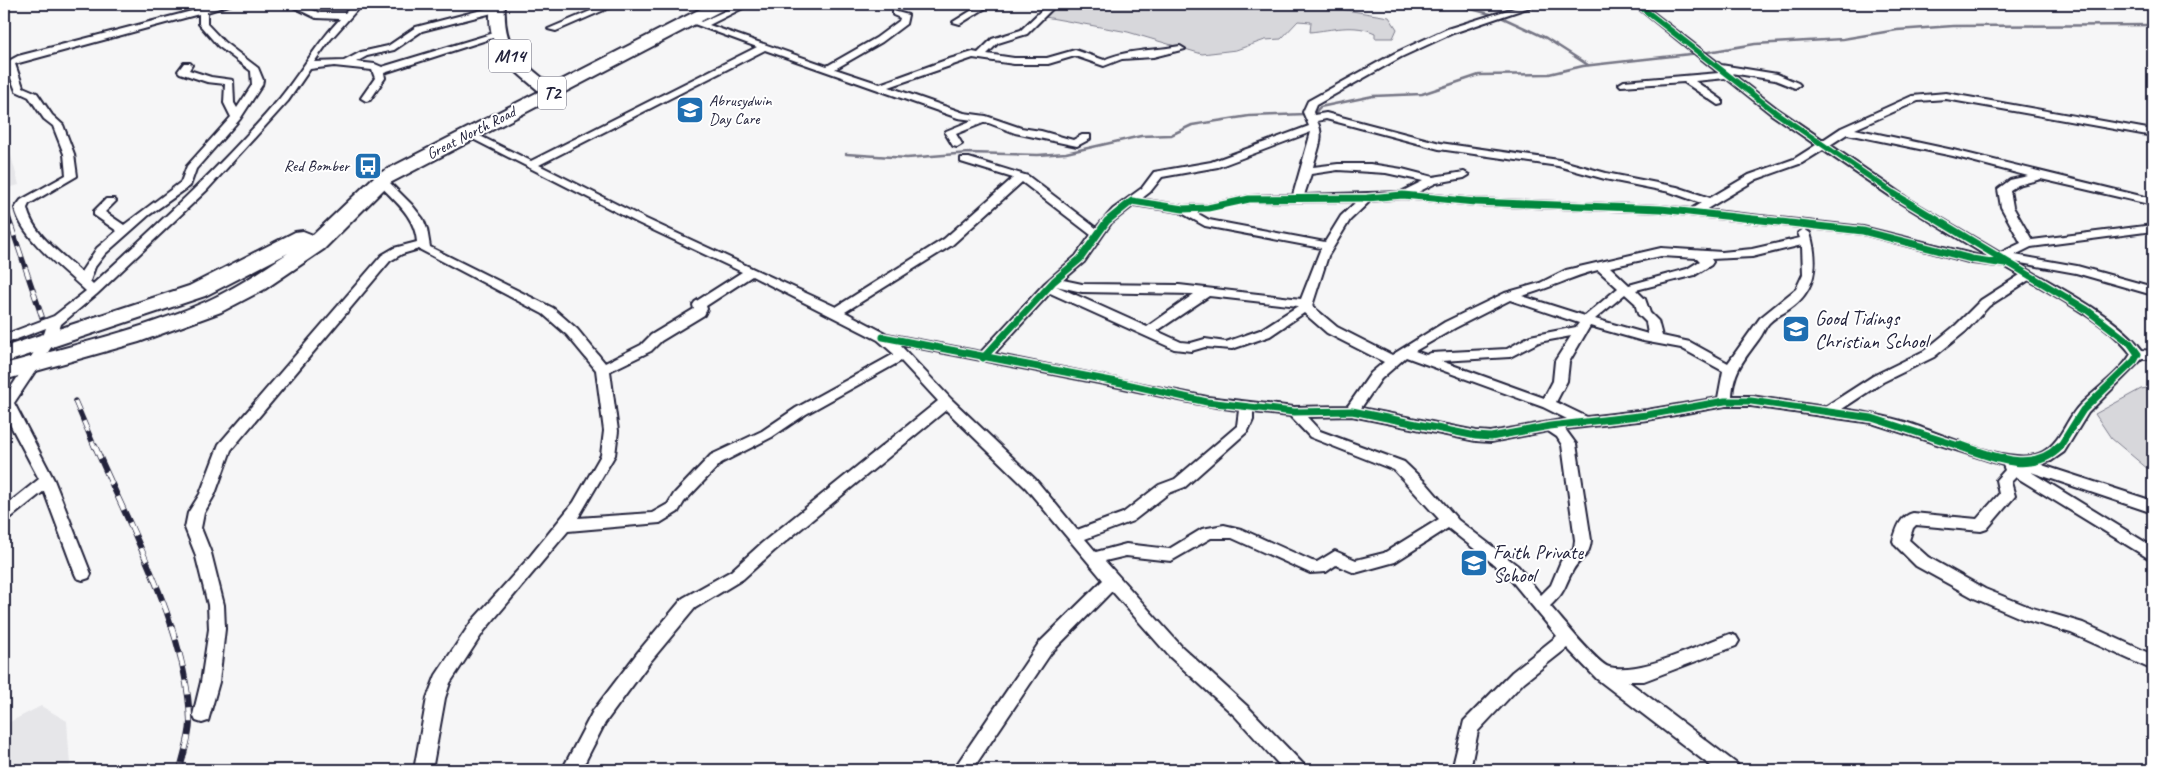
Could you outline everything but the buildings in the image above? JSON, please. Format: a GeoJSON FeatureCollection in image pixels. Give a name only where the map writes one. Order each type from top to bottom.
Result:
{"type":"FeatureCollection","features":[{"type":"Feature","properties":{"kind":"highway","name":"Great North Road"},"geometry":{"type":"LineString","coordinates":[[380,180],[468,134],[695,23],[722,4]]}},
{"type":"Feature","properties":{"kind":"highway"},"geometry":{"type":"LineString","coordinates":[[4,355],[196,291],[310,233],[326,222],[358,190],[380,180]]}},
{"type":"Feature","properties":{"kind":"highway"},"geometry":{"type":"LineString","coordinates":[[4,372],[140,334],[213,307],[257,284],[316,244],[380,180]]}},
{"type":"Feature","properties":{"kind":"main road","name":"M14"},"geometry":{"type":"LineString","coordinates":[[497,6],[497,36],[504,50],[552,93]]}},
{"type":"Feature","properties":{"kind":"street"},"geometry":{"type":"LineString","coordinates":[[93,292],[31,231],[23,219],[21,207],[25,202],[72,176],[69,154],[61,130],[33,95],[19,89],[10,63],[21,58],[228,4]]}},
{"type":"Feature","properties":{"kind":"street"},"geometry":{"type":"LineString","coordinates":[[291,4],[319,16],[346,16]]}},
{"type":"Feature","properties":{"kind":"street"},"geometry":{"type":"LineString","coordinates":[[83,574],[47,480],[6,406],[34,365],[49,340],[53,326],[60,318],[93,292],[203,188],[284,100],[327,38],[358,4]]}},
{"type":"Feature","properties":{"kind":"street"},"geometry":{"type":"LineString","coordinates":[[553,29],[614,4]]}},
{"type":"Feature","properties":{"kind":"street"},"geometry":{"type":"LineString","coordinates":[[695,23],[747,4]]}},
{"type":"Feature","properties":{"kind":"street"},"geometry":{"type":"LineString","coordinates":[[957,22],[988,4]]}},
{"type":"Feature","properties":{"kind":"street"},"geometry":{"type":"LineString","coordinates":[[981,55],[995,41],[1024,32],[1053,4]]}},
{"type":"Feature","properties":{"kind":"street"},"geometry":{"type":"LineString","coordinates":[[1298,198],[1317,134],[1308,112],[1312,103],[1398,55],[1450,31],[1535,4]]}},
{"type":"Feature","properties":{"kind":"street"},"geometry":{"type":"LineString","coordinates":[[1637,4],[1767,106],[1825,144],[1903,200],[2099,318],[2130,343],[2138,354]]}},
{"type":"Feature","properties":{"kind":"street"},"geometry":{"type":"LineString","coordinates":[[347,63],[364,54],[391,48],[420,29],[497,6]]}},
{"type":"Feature","properties":{"kind":"street"},"geometry":{"type":"LineString","coordinates":[[83,282],[93,259],[125,230],[184,186],[191,168],[236,117],[256,87],[257,75],[255,70],[221,44],[208,30],[202,22],[203,11]]}},
{"type":"Feature","properties":{"kind":"street"},"geometry":{"type":"LineString","coordinates":[[826,70],[879,40],[903,22],[905,17],[896,13]]}},
{"type":"Feature","properties":{"kind":"street"},"geometry":{"type":"LineString","coordinates":[[695,23],[962,116],[986,119],[1019,131],[1041,134],[1070,143],[1077,143],[1086,137]]}},
{"type":"Feature","properties":{"kind":"street"},"geometry":{"type":"LineString","coordinates":[[380,71],[497,36]]}},
{"type":"Feature","properties":{"kind":"street"},"geometry":{"type":"LineString","coordinates":[[532,165],[765,47]]}},
{"type":"Feature","properties":{"kind":"street"},"geometry":{"type":"LineString","coordinates":[[878,88],[955,59],[981,55],[1014,61],[1048,61],[1076,53],[1104,63],[1120,56],[1153,54],[1180,49]]}},
{"type":"Feature","properties":{"kind":"street"},"geometry":{"type":"LineString","coordinates":[[309,66],[347,63],[374,67],[380,71]]}},
{"type":"Feature","properties":{"kind":"street"},"geometry":{"type":"LineString","coordinates":[[188,65],[183,71],[210,80],[230,82],[229,104],[236,117]]}},
{"type":"Feature","properties":{"kind":"street"},"geometry":{"type":"LineString","coordinates":[[366,98],[380,78],[380,71]]}},
{"type":"Feature","properties":{"kind":"street"},"geometry":{"type":"LineString","coordinates":[[1624,84],[1686,79],[1724,72],[1777,77],[1795,85]]}},
{"type":"Feature","properties":{"kind":"street"},"geometry":{"type":"LineString","coordinates":[[1686,79],[1718,102]]}},
{"type":"Feature","properties":{"kind":"street"},"geometry":{"type":"LineString","coordinates":[[1694,212],[1754,177],[1798,161],[1845,130],[1916,98],[1935,95],[2153,133]]}},
{"type":"Feature","properties":{"kind":"street"},"geometry":{"type":"LineString","coordinates":[[983,358],[1051,284],[1080,259],[1097,234],[1117,211],[1146,190],[1156,175],[1220,163],[1278,139],[1326,116],[1439,146],[1479,154],[1559,163],[1605,176],[1673,189],[1710,202]]}},
{"type":"Feature","properties":{"kind":"street"},"geometry":{"type":"LineString","coordinates":[[957,144],[950,132],[986,119]]}},
{"type":"Feature","properties":{"kind":"street"},"geometry":{"type":"LineString","coordinates":[[1845,130],[1946,151],[2153,202]]}},
{"type":"Feature","properties":{"kind":"street"},"geometry":{"type":"LineString","coordinates":[[468,134],[642,221],[837,312],[883,337],[903,355],[946,402],[1031,484],[1074,537],[1095,558],[1176,652],[1241,712],[1296,770]]}},
{"type":"Feature","properties":{"kind":"street"},"geometry":{"type":"LineString","coordinates":[[965,160],[1021,177],[1097,234]]}},
{"type":"Feature","properties":{"kind":"street"},"geometry":{"type":"LineString","coordinates":[[1306,171],[1350,166],[1400,171],[1433,180]]}},
{"type":"Feature","properties":{"kind":"street"},"geometry":{"type":"LineString","coordinates":[[1404,195],[1433,180],[1464,175]]}},
{"type":"Feature","properties":{"kind":"street"},"geometry":{"type":"LineString","coordinates":[[2028,244],[2007,207],[2004,189],[2014,182],[2042,176]]}},
{"type":"Feature","properties":{"kind":"street"},"geometry":{"type":"LineString","coordinates":[[837,312],[948,242],[1021,177]]}},
{"type":"Feature","properties":{"kind":"street"},"geometry":{"type":"LineString","coordinates":[[380,180],[416,217],[421,228],[422,244],[430,253],[548,311],[583,343],[603,369],[612,431],[608,455],[579,506],[565,525],[478,626],[442,680],[436,698],[423,770]]}},
{"type":"Feature","properties":{"kind":"street"},"geometry":{"type":"LineString","coordinates":[[1132,201],[1183,209],[1208,208],[1249,198],[1367,198],[1404,195],[1475,202],[1694,212],[1801,223],[1869,233],[1972,259],[2003,259],[2077,270],[2153,291]]}},
{"type":"Feature","properties":{"kind":"street"},"geometry":{"type":"LineString","coordinates":[[1051,284],[1179,346],[1191,347],[1205,343],[1227,346],[1265,333],[1305,305],[1322,256],[1345,218],[1367,198]]}},
{"type":"Feature","properties":{"kind":"street"},"geometry":{"type":"LineString","coordinates":[[110,201],[98,213],[125,230]]}},
{"type":"Feature","properties":{"kind":"street"},"geometry":{"type":"LineString","coordinates":[[1183,209],[1205,223],[1328,246]]}},
{"type":"Feature","properties":{"kind":"street"},"geometry":{"type":"LineString","coordinates":[[1725,400],[1726,380],[1729,369],[1737,356],[1756,336],[1762,322],[1787,305],[1804,289],[1811,262],[1807,240],[1801,223]]}},
{"type":"Feature","properties":{"kind":"street"},"geometry":{"type":"LineString","coordinates":[[2003,259],[2028,244],[2153,228]]}},
{"type":"Feature","properties":{"kind":"street"},"geometry":{"type":"LineString","coordinates":[[1352,411],[1376,376],[1392,360],[1404,352],[1450,325],[1509,296],[1544,286],[1578,270],[1661,252],[1722,256],[1752,253],[1807,240]]}},
{"type":"Feature","properties":{"kind":"street"},"geometry":{"type":"LineString","coordinates":[[202,715],[210,682],[217,629],[216,605],[203,553],[193,528],[196,513],[208,494],[224,448],[386,258],[398,251],[422,244]]}},
{"type":"Feature","properties":{"kind":"street"},"geometry":{"type":"LineString","coordinates":[[1548,404],[1560,381],[1562,363],[1584,326],[1620,292],[1693,270],[1707,262],[1702,256]]}},
{"type":"Feature","properties":{"kind":"street"},"geometry":{"type":"LineString","coordinates":[[1600,265],[1642,302],[1644,314],[1652,321],[1656,339]]}},
{"type":"Feature","properties":{"kind":"street"},"geometry":{"type":"LineString","coordinates":[[603,369],[646,348],[656,338],[699,312],[701,309],[699,305],[707,297],[750,272]]}},
{"type":"Feature","properties":{"kind":"street"},"geometry":{"type":"LineString","coordinates":[[1829,411],[1878,379],[1929,354],[1961,328],[1985,303],[2027,276]]}},
{"type":"Feature","properties":{"kind":"street"},"geometry":{"type":"LineString","coordinates":[[1051,284],[1082,288],[1154,288],[1207,292],[1305,305],[1332,330],[1392,360]]}},
{"type":"Feature","properties":{"kind":"street"},"geometry":{"type":"LineString","coordinates":[[1148,332],[1186,304],[1207,292]]}},
{"type":"Feature","properties":{"kind":"street"},"geometry":{"type":"LineString","coordinates":[[1509,296],[1584,326],[1656,339],[1693,348],[1729,369]]}},
{"type":"Feature","properties":{"kind":"street"},"geometry":{"type":"LineString","coordinates":[[4,340],[60,318]]}},
{"type":"Feature","properties":{"kind":"street"},"geometry":{"type":"LineString","coordinates":[[1425,358],[1510,353],[1535,339],[1584,326]]}},
{"type":"Feature","properties":{"kind":"street"},"geometry":{"type":"LineString","coordinates":[[883,337],[983,358],[1122,383],[1188,398],[1294,412],[1352,411],[1484,437],[1550,426],[1586,423],[1725,400],[1751,401],[1829,411],[1902,426],[2019,466],[2153,507]]}},
{"type":"Feature","properties":{"kind":"street"},"geometry":{"type":"LineString","coordinates":[[1404,352],[1548,404],[1586,423]]}},
{"type":"Feature","properties":{"kind":"street"},"geometry":{"type":"LineString","coordinates":[[2138,354],[2153,355]]}},
{"type":"Feature","properties":{"kind":"street"},"geometry":{"type":"LineString","coordinates":[[2138,354],[2134,361],[2083,410],[2059,448],[2046,457],[2019,466],[2003,480],[2006,496],[1981,525],[1913,520],[1906,525],[1902,541],[1905,549],[1948,577],[2002,603],[2037,617],[2066,624],[2153,663]]}},
{"type":"Feature","properties":{"kind":"street"},"geometry":{"type":"LineString","coordinates":[[565,525],[655,519],[674,508],[679,498],[716,459],[767,434],[802,411],[903,355]]}},
{"type":"Feature","properties":{"kind":"street"},"geometry":{"type":"LineString","coordinates":[[571,770],[598,717],[689,603],[737,575],[768,547],[946,402]]}},
{"type":"Feature","properties":{"kind":"street"},"geometry":{"type":"LineString","coordinates":[[1074,537],[1128,517],[1164,489],[1182,482],[1243,428],[1246,407]]}},
{"type":"Feature","properties":{"kind":"street"},"geometry":{"type":"LineString","coordinates":[[1294,412],[1315,434],[1396,463],[1422,488],[1448,520],[1512,570],[1567,638],[1604,674],[1730,770]]}},
{"type":"Feature","properties":{"kind":"street"},"geometry":{"type":"LineString","coordinates":[[1540,606],[1558,589],[1563,571],[1582,551],[1583,546],[1570,448],[1562,434],[1550,426]]}},
{"type":"Feature","properties":{"kind":"street"},"geometry":{"type":"LineString","coordinates":[[2019,466],[2153,555]]}},
{"type":"Feature","properties":{"kind":"street"},"geometry":{"type":"LineString","coordinates":[[4,515],[47,480]]}},
{"type":"Feature","properties":{"kind":"street"},"geometry":{"type":"LineString","coordinates":[[1095,558],[1126,550],[1171,555],[1208,533],[1224,531],[1235,533],[1310,567],[1320,568],[1335,557],[1349,566],[1358,567],[1377,559],[1396,555],[1448,520]]}},
{"type":"Feature","properties":{"kind":"street"},"geometry":{"type":"LineString","coordinates":[[962,770],[1045,648],[1076,615],[1114,580]]}},
{"type":"Feature","properties":{"kind":"street"},"geometry":{"type":"LineString","coordinates":[[1461,770],[1470,727],[1518,677],[1567,638]]}},
{"type":"Feature","properties":{"kind":"street"},"geometry":{"type":"LineString","coordinates":[[1604,674],[1644,674],[1730,641]]}},
{"type":"Feature","properties":{"kind":"shaded area"},"geometry":{"type":"Polygon","coordinates":[[[1075,4],[1309,4],[1389,17],[1397,29],[1393,38],[1375,38],[1375,33],[1359,28],[1310,32],[1311,22],[1298,21],[1281,39],[1265,40],[1236,50],[1202,54],[1128,32],[1045,17],[1055,6],[1075,4]]]}},
{"type":"Feature","properties":{"kind":"shaded area"},"geometry":{"type":"Polygon","coordinates":[[[4,130],[19,185],[4,189],[4,130]]]}},
{"type":"Feature","properties":{"kind":"shaded area"},"geometry":{"type":"Polygon","coordinates":[[[2153,387],[2153,470],[2149,470],[2111,438],[2095,414],[2141,389],[2153,387]]]}},
{"type":"Feature","properties":{"kind":"shaded area"},"geometry":{"type":"Polygon","coordinates":[[[41,706],[67,721],[69,770],[4,770],[4,725],[41,706]]]}},
{"type":"Feature","properties":{"kind":"waterway"},"geometry":{"type":"LineString","coordinates":[[1452,4],[1498,16]]}},
{"type":"Feature","properties":{"kind":"waterway"},"geometry":{"type":"LineString","coordinates":[[1503,18],[1546,38],[1588,65]]}},
{"type":"Feature","properties":{"kind":"waterway"},"geometry":{"type":"LineString","coordinates":[[1313,115],[1320,107],[1373,96],[1422,94],[1479,75],[1549,74],[1583,66],[1708,52],[1755,44],[1843,39],[1897,30],[1953,26],[2153,25]]}},
{"type":"Feature","properties":{"kind":"waterway"},"geometry":{"type":"LineString","coordinates":[[846,154],[907,158],[969,153],[1038,155],[1066,153],[1141,136],[1171,135],[1192,125],[1249,116],[1306,114]]}},
{"type":"Feature","properties":{"kind":"railway"},"geometry":{"type":"LineString","coordinates":[[4,205],[42,317]]}},
{"type":"Feature","properties":{"kind":"railway"},"geometry":{"type":"LineString","coordinates":[[75,401],[95,448]]}},
{"type":"Feature","properties":{"kind":"railway"},"geometry":{"type":"LineString","coordinates":[[95,446],[155,581],[179,652],[187,688],[190,722],[188,740],[180,770]]}},
{"type":"Feature","properties":{"kind":"cycle path"},"geometry":{"type":"LineString","coordinates":[[883,337],[1122,383],[1207,402],[1294,412],[1352,411],[1476,436],[1491,437],[1550,426],[1647,415],[1725,401],[1751,401],[1872,418],[1902,426],[2001,460],[2022,463],[2046,457],[2059,448],[2083,410],[2134,361],[2138,354],[2130,343],[2087,310],[1903,200],[1775,112],[1637,4]]}},
{"type":"Feature","properties":{"kind":"cycle path"},"geometry":{"type":"LineString","coordinates":[[983,358],[1054,281],[1080,259],[1107,221],[1117,211],[1132,201],[1183,209],[1208,208],[1249,199],[1367,198],[1403,195],[1475,202],[1661,209],[1863,231],[1972,259],[2005,264]]}},
{"type":"Feature","properties":{"kind":"place","name":"Abrusydwin Day Care"},"geometry":{"type":"Point","coordinates":[690,110]}},
{"type":"Feature","properties":{"kind":"place","name":"Red Bomber"},"geometry":{"type":"Point","coordinates":[368,166]}},
{"type":"Feature","properties":{"kind":"place","name":"Good Tidings Christian School"},"geometry":{"type":"Point","coordinates":[1796,329]}},
{"type":"Feature","properties":{"kind":"place","name":"Faith Private School"},"geometry":{"type":"Point","coordinates":[1474,563]}}]}
